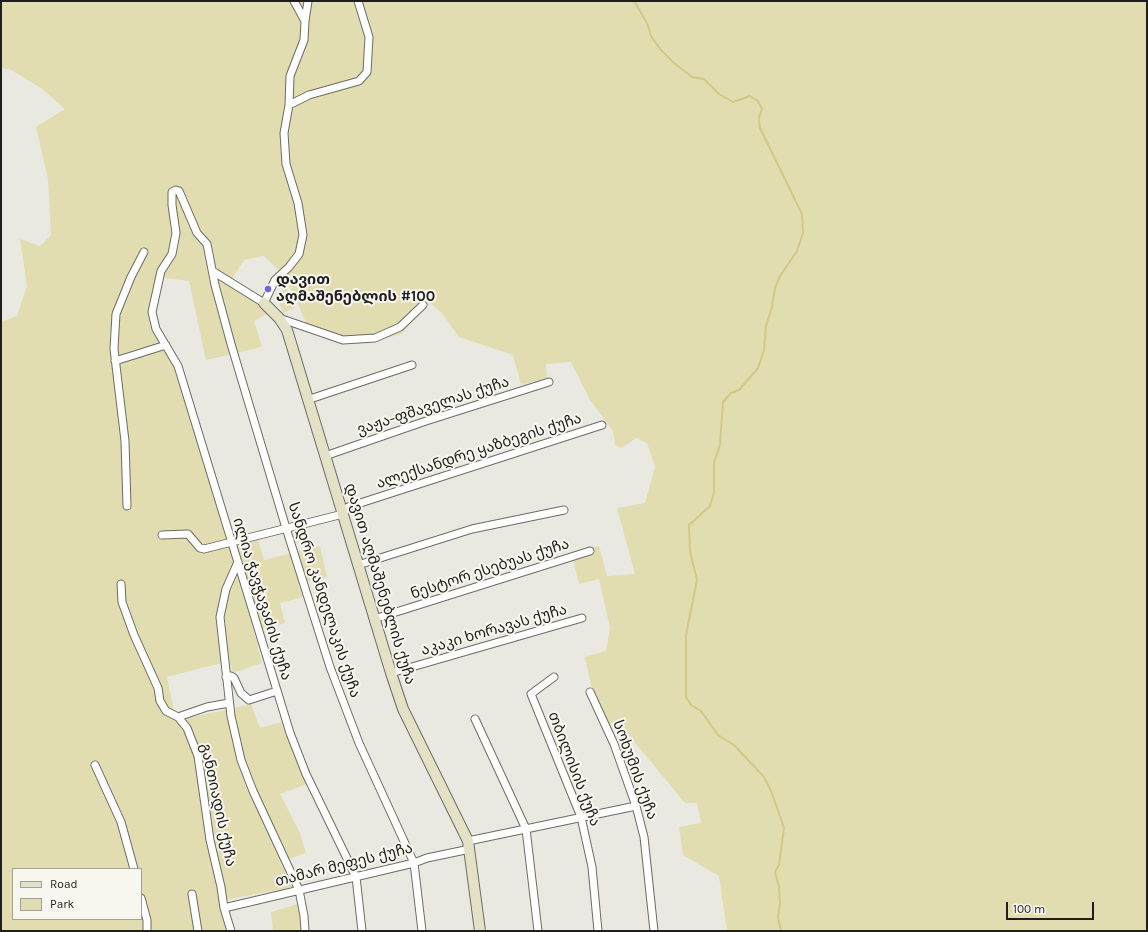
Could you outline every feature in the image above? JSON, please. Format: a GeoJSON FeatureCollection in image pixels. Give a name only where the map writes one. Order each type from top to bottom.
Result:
{"type":"FeatureCollection","features":[{"type":"Feature","properties":{"kind":"street"},"geometry":{"type":"LineString","coordinates":[[294,1],[305,21]]}},
{"type":"Feature","properties":{"kind":"street"},"geometry":{"type":"LineString","coordinates":[[264,303],[275,280],[289,267],[298,254],[303,235],[298,203],[286,164],[284,132],[289,106],[290,76],[304,40],[308,1]]}},
{"type":"Feature","properties":{"kind":"street"},"geometry":{"type":"LineString","coordinates":[[289,106],[310,95],[359,81],[367,72],[369,37],[358,1]]}},
{"type":"Feature","properties":{"kind":"street","name":"სანდრო კანდელაკის ქუჩა"},"geometry":{"type":"LineString","coordinates":[[161,271],[172,254],[176,233],[172,205],[172,192],[176,190],[179,192],[197,233],[207,244],[214,272],[215,285],[231,344],[286,528],[330,667],[359,743],[414,863],[422,931]]}},
{"type":"Feature","properties":{"kind":"street"},"geometry":{"type":"LineString","coordinates":[[127,506],[125,441],[114,350],[116,314],[144,252]]}},
{"type":"Feature","properties":{"kind":"street","name":"ილია ჭავჭავაძის ქუჩა"},"geometry":{"type":"LineString","coordinates":[[161,271],[152,312],[156,329],[178,366],[290,732],[306,774],[356,877],[362,931]]}},
{"type":"Feature","properties":{"kind":"street","name":"დავით აღმაშენებლის ქუჩა"},"geometry":{"type":"LineString","coordinates":[[214,272],[264,303],[279,318],[287,330],[374,619],[403,709],[469,845],[480,931]]}},
{"type":"Feature","properties":{"kind":"street"},"geometry":{"type":"LineString","coordinates":[[279,318],[343,340],[375,338],[400,327],[423,305]]}},
{"type":"Feature","properties":{"kind":"street"},"geometry":{"type":"LineString","coordinates":[[115,361],[166,345]]}},
{"type":"Feature","properties":{"kind":"street"},"geometry":{"type":"LineString","coordinates":[[307,400],[412,365]]}},
{"type":"Feature","properties":{"kind":"street","name":"ვაჟა-ფშაველას ქუჩა"},"geometry":{"type":"LineString","coordinates":[[325,456],[426,421],[549,382]]}},
{"type":"Feature","properties":{"kind":"street","name":"ალექსანდრე ყაზბეგის ქუჩა"},"geometry":{"type":"LineString","coordinates":[[162,535],[188,534],[200,548],[231,542],[343,514],[348,507],[602,425]]}},
{"type":"Feature","properties":{"kind":"street"},"geometry":{"type":"LineString","coordinates":[[358,565],[472,529],[564,510]]}},
{"type":"Feature","properties":{"kind":"street","name":"ნესტორ ესებუას ქუჩა"},"geometry":{"type":"LineString","coordinates":[[374,619],[590,551]]}},
{"type":"Feature","properties":{"kind":"street"},"geometry":{"type":"LineString","coordinates":[[238,562],[226,589],[220,617],[229,703],[241,760],[253,791],[299,890],[305,931]]}},
{"type":"Feature","properties":{"kind":"street","name":"განთიადის ქუჩა"},"geometry":{"type":"LineString","coordinates":[[121,584],[122,602],[134,635],[158,688],[160,701],[166,712],[178,717],[187,728],[198,756],[210,840],[222,887],[224,908],[231,931]]}},
{"type":"Feature","properties":{"kind":"street","name":"აკაკი ხორავას ქუჩა"},"geometry":{"type":"LineString","coordinates":[[391,673],[582,618]]}},
{"type":"Feature","properties":{"kind":"street"},"geometry":{"type":"LineString","coordinates":[[226,677],[231,676],[234,678],[241,693],[249,700],[277,691]]}},
{"type":"Feature","properties":{"kind":"street","name":"თბილისის ქუჩა"},"geometry":{"type":"LineString","coordinates":[[554,677],[531,694],[581,817],[592,867],[598,931]]}},
{"type":"Feature","properties":{"kind":"street","name":"სოხუმის ქუჩა"},"geometry":{"type":"LineString","coordinates":[[590,692],[614,744],[636,806],[644,837],[654,931]]}},
{"type":"Feature","properties":{"kind":"street"},"geometry":{"type":"LineString","coordinates":[[178,717],[207,707],[229,703]]}},
{"type":"Feature","properties":{"kind":"street"},"geometry":{"type":"LineString","coordinates":[[475,719],[526,829],[538,931]]}},
{"type":"Feature","properties":{"kind":"street"},"geometry":{"type":"LineString","coordinates":[[95,765],[121,822],[134,868]]}},
{"type":"Feature","properties":{"kind":"street","name":"თამარ მეფეს ქუჩა"},"geometry":{"type":"LineString","coordinates":[[224,908],[414,863],[469,845],[526,829],[636,806]]}},
{"type":"Feature","properties":{"kind":"street"},"geometry":{"type":"LineString","coordinates":[[192,894],[198,931]]}},
{"type":"Feature","properties":{"kind":"street"},"geometry":{"type":"LineString","coordinates":[[142,902],[147,920],[147,931]]}},
{"type":"Feature","properties":{"kind":"green space"},"geometry":{"type":"Polygon","coordinates":[[[1,1],[1147,1],[1147,931],[727,931],[719,876],[683,855],[679,827],[701,823],[697,803],[685,803],[617,721],[609,724],[592,689],[585,657],[606,651],[610,628],[599,579],[579,584],[571,553],[599,546],[607,576],[635,574],[617,508],[645,503],[655,467],[647,443],[636,438],[622,448],[615,445],[613,431],[590,400],[571,362],[546,364],[547,378],[521,385],[513,355],[459,337],[441,312],[430,303],[401,334],[373,342],[338,337],[308,327],[286,278],[264,256],[244,260],[228,285],[262,303],[270,312],[254,321],[262,347],[206,360],[189,281],[157,277],[148,313],[159,342],[174,362],[229,548],[258,540],[264,560],[320,546],[327,577],[298,584],[304,597],[280,603],[285,623],[254,631],[262,663],[233,673],[229,661],[167,677],[176,721],[251,704],[260,728],[282,722],[292,751],[307,784],[280,794],[300,833],[306,853],[280,862],[293,887],[219,901],[226,931],[1,931],[1,322],[17,316],[27,286],[20,239],[40,246],[51,235],[48,179],[36,127],[65,109],[41,88],[11,70],[1,68],[1,1]]]}},
{"type":"Feature","properties":{"kind":"green space"},"geometry":{"type":"Polygon","coordinates":[[[287,289],[295,308],[283,313],[276,293],[287,289]]]}},
{"type":"Feature","properties":{"kind":"green space"},"geometry":{"type":"Polygon","coordinates":[[[298,904],[301,931],[270,931],[273,930],[271,912],[298,904]]]}},
{"type":"Feature","properties":{"kind":"waterway"},"geometry":{"type":"LineString","coordinates":[[634,1],[647,23],[651,36],[660,49],[674,63],[692,77],[704,79],[719,94],[733,102],[750,96],[758,101],[762,109],[759,118],[760,128],[802,214],[803,233],[797,251],[780,276],[775,288],[772,307],[766,326],[764,350],[758,368],[739,390],[731,393],[723,402],[720,445],[714,462],[714,493],[710,506],[689,525],[690,551],[697,580],[686,635],[686,697],[691,705],[701,711],[718,735],[734,745],[764,777],[772,793],[784,828],[779,865],[775,872],[779,887],[780,903],[778,917],[781,931]]}},
{"type":"Feature","properties":{"kind":"place","name":"დავით აღმაშენებლის #100"},"geometry":{"type":"Point","coordinates":[268,289]}}]}
